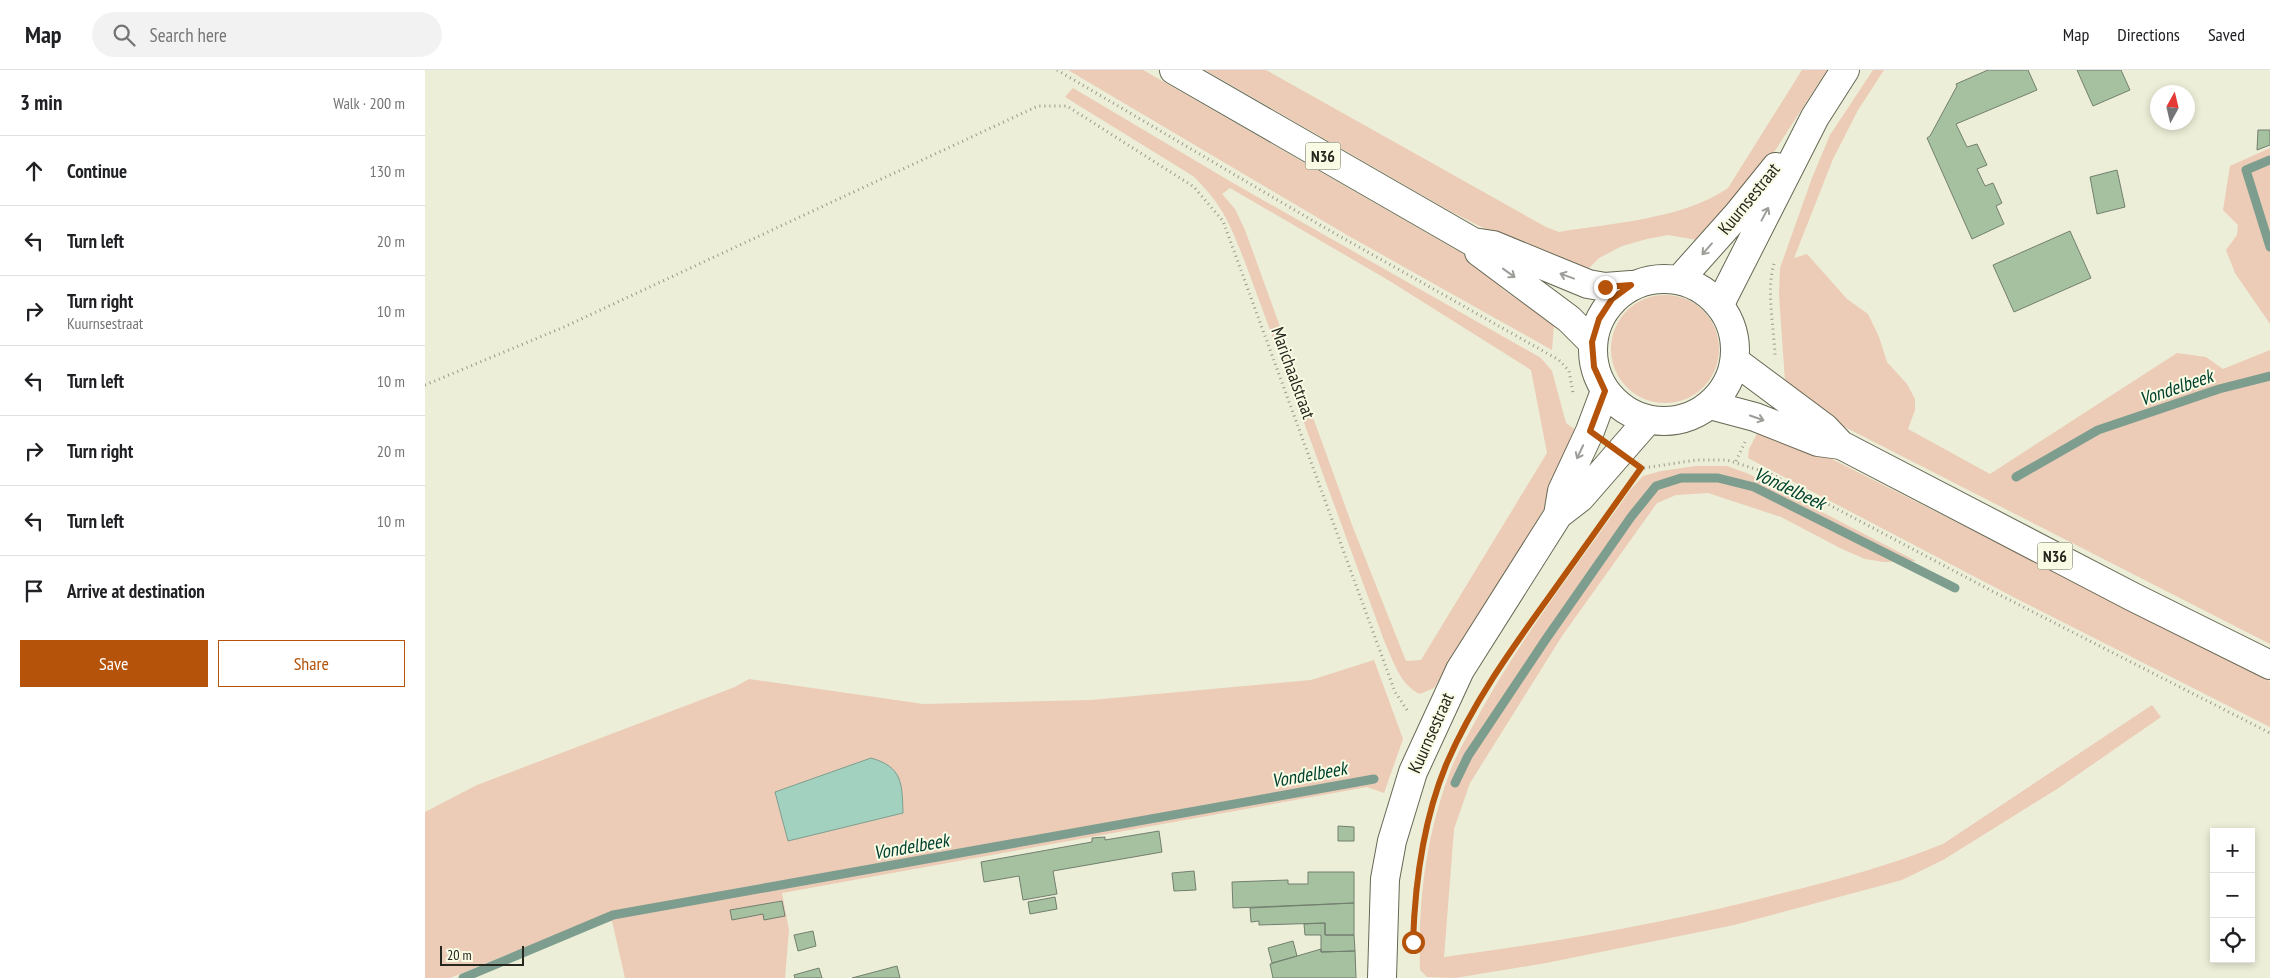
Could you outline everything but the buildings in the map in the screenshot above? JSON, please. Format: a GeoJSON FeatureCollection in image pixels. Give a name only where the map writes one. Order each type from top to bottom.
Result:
{"type":"FeatureCollection","features":[{"type":"Feature","properties":{"kind":"main road","name":"N36"},"geometry":{"type":"LineString","coordinates":[[1175,70],[1473,242],[1493,245],[1588,284],[1605,287],[1631,285],[1655,278],[1681,280],[1702,289],[1720,304],[1733,331],[1736,346],[1735,361],[1730,378],[1721,393],[1710,405],[1691,416],[1669,421],[1648,420],[1623,410],[1605,391],[1594,367],[1592,342],[1599,319],[1612,299],[1631,285]]}},
{"type":"Feature","properties":{"kind":"main road","name":"Kuurnsestraat"},"geometry":{"type":"LineString","coordinates":[[1720,304],[1815,117],[1845,70]]}},
{"type":"Feature","properties":{"kind":"main road","name":"Kuurnsestraat"},"geometry":{"type":"LineString","coordinates":[[1681,280],[1738,214],[1815,117]]}},
{"type":"Feature","properties":{"kind":"main road","name":"N36"},"geometry":{"type":"LineString","coordinates":[[1473,242],[1482,256],[1540,296],[1569,319],[1592,342]]}},
{"type":"Feature","properties":{"kind":"main road","name":"N36"},"geometry":{"type":"LineString","coordinates":[[1735,361],[1825,428],[1841,445],[2133,597],[2270,665]]}},
{"type":"Feature","properties":{"kind":"main road","name":"Kuurnsestraat"},"geometry":{"type":"LineString","coordinates":[[1382,978],[1385,879],[1388,860],[1410,781],[1427,739],[1460,670],[1557,515],[1562,492],[1590,431],[1605,391]]}},
{"type":"Feature","properties":{"kind":"main road","name":"N36"},"geometry":{"type":"LineString","coordinates":[[1710,405],[1755,417],[1818,442],[1841,445]]}},
{"type":"Feature","properties":{"kind":"main road","name":"Kuurnsestraat"},"geometry":{"type":"LineString","coordinates":[[1557,515],[1580,498],[1648,420]]}},
{"type":"Feature","properties":{"kind":"path"},"geometry":{"type":"LineString","coordinates":[[1057,70],[1320,225],[1559,360],[1569,371],[1576,407],[1590,431]]}},
{"type":"Feature","properties":{"kind":"path","name":"Marichaalstraat"},"geometry":{"type":"LineString","coordinates":[[425,385],[564,327],[1038,106],[1067,106],[1194,187],[1223,221],[1395,692],[1427,739]]}},
{"type":"Feature","properties":{"kind":"path"},"geometry":{"type":"LineString","coordinates":[[1775,261],[1772,270],[1772,297],[1776,362]]}},
{"type":"Feature","properties":{"kind":"path"},"geometry":{"type":"LineString","coordinates":[[1620,452],[1641,468],[1696,460],[1727,460],[1771,474],[1990,590],[2270,733]]}},
{"type":"Feature","properties":{"kind":"path"},"geometry":{"type":"LineString","coordinates":[[1478,703],[1495,673],[1623,494]]}},
{"type":"Feature","properties":{"kind":"path"},"geometry":{"type":"LineString","coordinates":[[1415,897],[1424,840]]}},
{"type":"Feature","properties":{"kind":"shaded area"},"geometry":{"type":"Polygon","coordinates":[[[1068,70],[1143,70],[1505,278],[1501,288],[1554,325],[1552,350],[1347,235],[1068,70]]]}},
{"type":"Feature","properties":{"kind":"shaded area"},"geometry":{"type":"Polygon","coordinates":[[[1205,70],[1266,70],[1546,227],[1559,232],[1669,213],[1690,207],[1728,188],[1802,70],[1827,70],[1749,191],[1697,240],[1668,235],[1622,246],[1599,258],[1585,272],[1554,264],[1450,211],[1205,70]]]}},
{"type":"Feature","properties":{"kind":"shaded area"},"geometry":{"type":"Polygon","coordinates":[[[1873,70],[1884,70],[1858,110],[1833,159],[1794,258],[1807,254],[1847,299],[1868,314],[1879,337],[1887,362],[1907,384],[1915,399],[1915,410],[1908,429],[1990,474],[2177,353],[2206,357],[2223,369],[2270,350],[2270,644],[1835,422],[1785,381],[1779,295],[1780,268],[1812,178],[1830,135],[1873,70]]]}},
{"type":"Feature","properties":{"kind":"shaded area"},"geometry":{"type":"Polygon","coordinates":[[[1073,88],[1233,183],[1541,358],[1552,371],[1566,423],[1577,431],[1555,491],[1434,688],[1420,694],[1407,685],[1385,643],[1245,262],[1230,226],[1219,206],[1193,176],[1065,97],[1073,88]],[[1230,188],[1222,194],[1235,209],[1245,230],[1352,525],[1406,661],[1421,660],[1547,453],[1531,370],[1388,280],[1230,188]]]}},
{"type":"Feature","properties":{"kind":"shaded area"},"geometry":{"type":"Polygon","coordinates":[[[2270,148],[2270,324],[2235,273],[2226,250],[2237,235],[2238,225],[2223,210],[2230,166],[2270,148]]]}},
{"type":"Feature","properties":{"kind":"shaded area"},"geometry":{"type":"Polygon","coordinates":[[[1665,295],[1686,299],[1703,311],[1715,328],[1719,349],[1715,370],[1703,387],[1686,399],[1665,403],[1644,399],[1627,387],[1615,370],[1611,349],[1615,328],[1627,311],[1644,299],[1665,295]]]}},
{"type":"Feature","properties":{"kind":"shaded area"},"geometry":{"type":"Polygon","coordinates":[[[1760,428],[1820,453],[2270,681],[2270,727],[2021,601],[1748,458],[1749,449],[1760,428]]]}},
{"type":"Feature","properties":{"kind":"shaded area"},"geometry":{"type":"Polygon","coordinates":[[[1696,466],[1727,466],[1749,474],[1916,561],[1884,562],[1865,559],[1781,517],[1708,493],[1676,495],[1657,503],[1562,636],[1470,783],[1454,829],[1444,957],[1572,938],[1657,922],[1823,883],[1904,859],[1943,844],[2152,705],[2161,717],[2057,789],[1943,860],[1902,880],[1734,925],[1546,963],[1455,978],[1427,977],[1420,970],[1420,921],[1428,850],[1439,804],[1450,771],[1463,744],[1516,652],[1631,489],[1643,476],[1661,471],[1696,466]]]}},
{"type":"Feature","properties":{"kind":"shaded area"},"geometry":{"type":"Polygon","coordinates":[[[1374,660],[1403,739],[1384,793],[1367,787],[782,893],[789,930],[785,978],[625,978],[612,921],[521,949],[450,978],[425,978],[425,812],[477,785],[735,687],[749,679],[923,704],[1091,700],[1311,680],[1374,660]]]}},
{"type":"Feature","properties":{"kind":"shaded area"},"geometry":{"type":"Polygon","coordinates":[[[871,758],[889,766],[899,778],[903,813],[788,841],[775,792],[871,758]]]}},
{"type":"Feature","properties":{"kind":"waterway","name":"Vondelbeek"},"geometry":{"type":"LineString","coordinates":[[2270,160],[2246,170],[2270,247]]}},
{"type":"Feature","properties":{"kind":"waterway","name":"Vondelbeek"},"geometry":{"type":"LineString","coordinates":[[2016,477],[2098,430],[2219,389],[2270,376]]}},
{"type":"Feature","properties":{"kind":"waterway","name":"Vondelbeek"},"geometry":{"type":"LineString","coordinates":[[1455,783],[1468,756],[1546,639],[1631,517],[1656,486],[1681,478],[1718,478],[1754,487],[1955,588]]}},
{"type":"Feature","properties":{"kind":"waterway","name":"Vondelbeek"},"geometry":{"type":"LineString","coordinates":[[463,978],[613,915],[1374,779]]}},
{"type":"Feature","properties":{"kind":"route"},"geometry":{"type":"LineString","coordinates":[[1413,942],[1415,888],[1429,816],[1446,766],[1465,725],[1490,681],[1641,468],[1590,431],[1605,391],[1594,367],[1592,342],[1599,319],[1612,299],[1631,285],[1605,287]]}}]}
